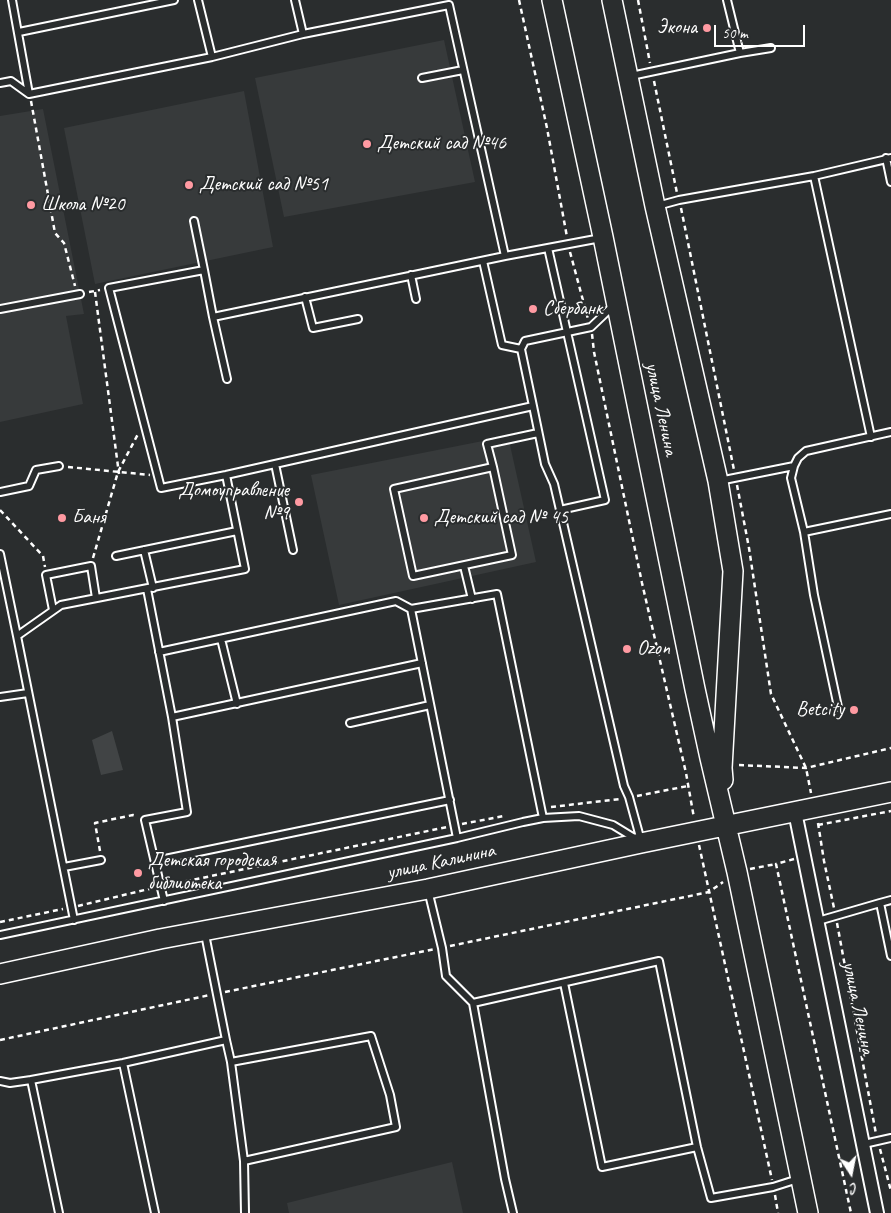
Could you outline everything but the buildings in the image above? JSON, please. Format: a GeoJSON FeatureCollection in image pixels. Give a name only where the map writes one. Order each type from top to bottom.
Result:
{"type":"FeatureCollection","features":[{"type":"Feature","properties":{"kind":"street","name":"улица Ленина"},"geometry":{"type":"LineString","coordinates":[[552,0],[603,237],[697,699],[727,826],[808,1213]]}},
{"type":"Feature","properties":{"kind":"street","name":"улица Ленина"},"geometry":{"type":"LineString","coordinates":[[612,0],[655,206],[726,479],[733,571],[722,768],[727,826]]}},
{"type":"Feature","properties":{"kind":"street","name":"улица Калинина"},"geometry":{"type":"LineString","coordinates":[[0,974],[204,930],[428,889],[641,842],[891,792]]}},
{"type":"Feature","properties":{"kind":"street","name":"улица Ленина"},"geometry":{"type":"LineString","coordinates":[[795,812],[878,1213]]}},
{"type":"Feature","properties":{"kind":"lane"},"geometry":{"type":"LineString","coordinates":[[12,0],[29,94]]}},
{"type":"Feature","properties":{"kind":"lane"},"geometry":{"type":"LineString","coordinates":[[18,32],[174,0]]}},
{"type":"Feature","properties":{"kind":"lane"},"geometry":{"type":"LineString","coordinates":[[198,0],[212,57]]}},
{"type":"Feature","properties":{"kind":"lane"},"geometry":{"type":"LineString","coordinates":[[295,0],[303,34]]}},
{"type":"Feature","properties":{"kind":"lane"},"geometry":{"type":"LineString","coordinates":[[727,0],[740,54]]}},
{"type":"Feature","properties":{"kind":"lane"},"geometry":{"type":"LineString","coordinates":[[0,84],[12,81],[29,94],[212,57],[303,34],[449,2],[505,256]]}},
{"type":"Feature","properties":{"kind":"lane"},"geometry":{"type":"LineString","coordinates":[[628,77],[771,48]]}},
{"type":"Feature","properties":{"kind":"lane"},"geometry":{"type":"LineString","coordinates":[[422,78],[464,70]]}},
{"type":"Feature","properties":{"kind":"lane"},"geometry":{"type":"LineString","coordinates":[[655,206],[814,176],[888,158],[891,182]]}},
{"type":"Feature","properties":{"kind":"lane"},"geometry":{"type":"LineString","coordinates":[[814,176],[871,437]]}},
{"type":"Feature","properties":{"kind":"lane"},"geometry":{"type":"LineString","coordinates":[[194,221],[213,317],[228,379]]}},
{"type":"Feature","properties":{"kind":"lane"},"geometry":{"type":"LineString","coordinates":[[213,317],[603,237]]}},
{"type":"Feature","properties":{"kind":"lane"},"geometry":{"type":"LineString","coordinates":[[548,248],[605,500],[560,510]]}},
{"type":"Feature","properties":{"kind":"lane"},"geometry":{"type":"LineString","coordinates":[[482,261],[502,345],[520,349]]}},
{"type":"Feature","properties":{"kind":"lane"},"geometry":{"type":"LineString","coordinates":[[204,270],[109,288],[162,488],[533,406]]}},
{"type":"Feature","properties":{"kind":"lane"},"geometry":{"type":"LineString","coordinates":[[411,276],[416,298]]}},
{"type":"Feature","properties":{"kind":"lane"},"geometry":{"type":"LineString","coordinates":[[0,310],[80,294]]}},
{"type":"Feature","properties":{"kind":"lane"},"geometry":{"type":"LineString","coordinates":[[306,298],[313,328],[358,320]]}},
{"type":"Feature","properties":{"kind":"lane"},"geometry":{"type":"LineString","coordinates":[[616,303],[591,327],[525,341],[520,349],[538,433],[546,464],[554,484],[624,786],[629,797],[641,842]]}},
{"type":"Feature","properties":{"kind":"lane"},"geometry":{"type":"LineString","coordinates":[[838,707],[814,594],[804,532],[791,478],[798,458],[806,451],[891,432]]}},
{"type":"Feature","properties":{"kind":"lane"},"geometry":{"type":"LineString","coordinates":[[493,467],[394,489],[413,576],[512,555],[493,467],[487,444],[538,433]]}},
{"type":"Feature","properties":{"kind":"lane"},"geometry":{"type":"LineString","coordinates":[[274,464],[293,550]]}},
{"type":"Feature","properties":{"kind":"lane"},"geometry":{"type":"LineString","coordinates":[[0,492],[29,486],[36,470],[59,466]]}},
{"type":"Feature","properties":{"kind":"lane"},"geometry":{"type":"LineString","coordinates":[[726,479],[794,466]]}},
{"type":"Feature","properties":{"kind":"lane"},"geometry":{"type":"LineString","coordinates":[[17,636],[61,605],[245,569],[226,475]]}},
{"type":"Feature","properties":{"kind":"lane"},"geometry":{"type":"LineString","coordinates":[[804,532],[891,514]]}},
{"type":"Feature","properties":{"kind":"lane"},"geometry":{"type":"LineString","coordinates":[[116,556],[237,531]]}},
{"type":"Feature","properties":{"kind":"lane"},"geometry":{"type":"LineString","coordinates":[[144,550],[187,812],[145,820],[164,901]]}},
{"type":"Feature","properties":{"kind":"lane"},"geometry":{"type":"LineString","coordinates":[[0,554],[64,867],[70,908],[74,920]]}},
{"type":"Feature","properties":{"kind":"lane"},"geometry":{"type":"LineString","coordinates":[[53,610],[46,575],[91,566],[96,598]]}},
{"type":"Feature","properties":{"kind":"lane"},"geometry":{"type":"LineString","coordinates":[[464,566],[472,599]]}},
{"type":"Feature","properties":{"kind":"lane"},"geometry":{"type":"LineString","coordinates":[[160,652],[396,601],[411,610],[497,594],[543,818]]}},
{"type":"Feature","properties":{"kind":"lane"},"geometry":{"type":"LineString","coordinates":[[411,610],[457,838]]}},
{"type":"Feature","properties":{"kind":"lane"},"geometry":{"type":"LineString","coordinates":[[221,638],[236,704]]}},
{"type":"Feature","properties":{"kind":"lane"},"geometry":{"type":"LineString","coordinates":[[172,717],[422,663]]}},
{"type":"Feature","properties":{"kind":"lane"},"geometry":{"type":"LineString","coordinates":[[0,698],[28,693]]}},
{"type":"Feature","properties":{"kind":"lane"},"geometry":{"type":"LineString","coordinates":[[350,723],[430,705]]}},
{"type":"Feature","properties":{"kind":"lane"},"geometry":{"type":"LineString","coordinates":[[154,861],[450,800]]}},
{"type":"Feature","properties":{"kind":"lane"},"geometry":{"type":"LineString","coordinates":[[0,935],[543,818],[579,816],[613,825],[641,842]]}},
{"type":"Feature","properties":{"kind":"lane"},"geometry":{"type":"LineString","coordinates":[[64,867],[102,860]]}},
{"type":"Feature","properties":{"kind":"lane"},"geometry":{"type":"LineString","coordinates":[[428,889],[442,948],[446,976],[473,1003],[513,1213]]}},
{"type":"Feature","properties":{"kind":"lane"},"geometry":{"type":"LineString","coordinates":[[818,921],[891,900]]}},
{"type":"Feature","properties":{"kind":"lane"},"geometry":{"type":"LineString","coordinates":[[880,903],[891,956]]}},
{"type":"Feature","properties":{"kind":"lane"},"geometry":{"type":"LineString","coordinates":[[204,930],[231,1062],[244,1161],[245,1213]]}},
{"type":"Feature","properties":{"kind":"lane"},"geometry":{"type":"LineString","coordinates":[[473,1003],[658,961],[697,1147],[711,1198],[773,1187],[801,1178]]}},
{"type":"Feature","properties":{"kind":"lane"},"geometry":{"type":"LineString","coordinates":[[564,983],[602,1167],[697,1147]]}},
{"type":"Feature","properties":{"kind":"lane"},"geometry":{"type":"LineString","coordinates":[[231,1062],[371,1036],[390,1095],[396,1127],[244,1161]]}},
{"type":"Feature","properties":{"kind":"lane"},"geometry":{"type":"LineString","coordinates":[[0,1081],[10,1083],[31,1080],[123,1063],[226,1040]]}},
{"type":"Feature","properties":{"kind":"lane"},"geometry":{"type":"LineString","coordinates":[[123,1063],[155,1213]]}},
{"type":"Feature","properties":{"kind":"lane"},"geometry":{"type":"LineString","coordinates":[[31,1080],[59,1213]]}},
{"type":"Feature","properties":{"kind":"lane"},"geometry":{"type":"LineString","coordinates":[[864,1144],[891,1138]]}},
{"type":"Feature","properties":{"kind":"path"},"geometry":{"type":"LineString","coordinates":[[519,0],[547,128],[568,245],[591,327],[594,352],[634,544],[688,786],[629,797],[541,808]]}},
{"type":"Feature","properties":{"kind":"path"},"geometry":{"type":"LineString","coordinates":[[638,0],[679,200],[726,479],[749,548],[771,694],[806,768]]}},
{"type":"Feature","properties":{"kind":"path"},"geometry":{"type":"LineString","coordinates":[[29,94],[55,233],[64,243],[77,295],[109,288]]}},
{"type":"Feature","properties":{"kind":"path"},"geometry":{"type":"LineString","coordinates":[[95,291],[118,472]]}},
{"type":"Feature","properties":{"kind":"path"},"geometry":{"type":"LineString","coordinates":[[91,566],[118,472],[144,422]]}},
{"type":"Feature","properties":{"kind":"path"},"geometry":{"type":"LineString","coordinates":[[59,466],[158,476]]}},
{"type":"Feature","properties":{"kind":"path"},"geometry":{"type":"LineString","coordinates":[[0,510],[43,556]]}},
{"type":"Feature","properties":{"kind":"path"},"geometry":{"type":"LineString","coordinates":[[738,765],[806,768],[891,748]]}},
{"type":"Feature","properties":{"kind":"path"},"geometry":{"type":"LineString","coordinates":[[891,811],[818,825],[878,1141],[891,1191]]}},
{"type":"Feature","properties":{"kind":"path"},"geometry":{"type":"LineString","coordinates":[[0,922],[70,908],[160,886],[512,814]]}},
{"type":"Feature","properties":{"kind":"path"},"geometry":{"type":"LineString","coordinates":[[102,860],[95,823],[133,815],[145,820]]}},
{"type":"Feature","properties":{"kind":"path"},"geometry":{"type":"LineString","coordinates":[[804,857],[776,864],[851,1213]]}},
{"type":"Feature","properties":{"kind":"path"},"geometry":{"type":"LineString","coordinates":[[0,1040],[709,892],[778,1213]]}},
{"type":"Feature","properties":{"kind":"shaded area"},"geometry":{"type":"Polygon","coordinates":[[[444,40],[475,182],[284,217],[255,78],[444,40]]]}},
{"type":"Feature","properties":{"kind":"shaded area"},"geometry":{"type":"Polygon","coordinates":[[[244,91],[273,247],[95,284],[64,128],[244,91]]]}},
{"type":"Feature","properties":{"kind":"shaded area","name":"Школа №20"},"geometry":{"type":"Polygon","coordinates":[[[43,109],[84,314],[66,316],[83,404],[0,422],[0,116],[43,109]]]}},
{"type":"Feature","properties":{"kind":"shaded area","name":"Детский сад № 45"},"geometry":{"type":"Polygon","coordinates":[[[508,436],[536,562],[339,605],[311,475],[508,436]]]}},
{"type":"Feature","properties":{"kind":"shaded area"},"geometry":{"type":"Polygon","coordinates":[[[112,731],[123,770],[101,775],[92,740],[112,731]]]}},
{"type":"Feature","properties":{"kind":"shaded area"},"geometry":{"type":"Polygon","coordinates":[[[452,1162],[463,1213],[289,1213],[287,1203],[452,1162]]]}},
{"type":"Feature","properties":{"kind":"place","name":"Экона"},"geometry":{"type":"Point","coordinates":[707,28]}},
{"type":"Feature","properties":{"kind":"place","name":"Детский сад №46"},"geometry":{"type":"Point","coordinates":[367,144]}},
{"type":"Feature","properties":{"kind":"place","name":"Детский сад №51"},"geometry":{"type":"Point","coordinates":[189,185]}},
{"type":"Feature","properties":{"kind":"place","name":"Школа №20"},"geometry":{"type":"Point","coordinates":[31,205]}},
{"type":"Feature","properties":{"kind":"place","name":"Сбербанк"},"geometry":{"type":"Point","coordinates":[533,309]}},
{"type":"Feature","properties":{"kind":"place","name":"Домоуправление №9"},"geometry":{"type":"Point","coordinates":[299,502]}},
{"type":"Feature","properties":{"kind":"place","name":"Баня"},"geometry":{"type":"Point","coordinates":[62,518]}},
{"type":"Feature","properties":{"kind":"place","name":"Детский сад № 45"},"geometry":{"type":"Point","coordinates":[424,518]}},
{"type":"Feature","properties":{"kind":"place","name":"Ozon"},"geometry":{"type":"Point","coordinates":[627,649]}},
{"type":"Feature","properties":{"kind":"place","name":"Betcity"},"geometry":{"type":"Point","coordinates":[854,710]}},
{"type":"Feature","properties":{"kind":"place","name":"Детская городская библиотека"},"geometry":{"type":"Point","coordinates":[138,873]}}]}
